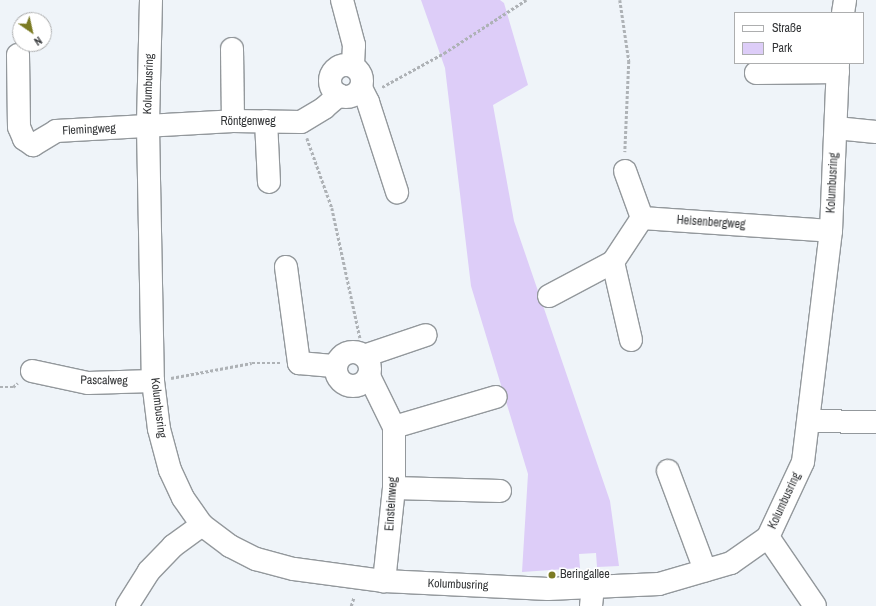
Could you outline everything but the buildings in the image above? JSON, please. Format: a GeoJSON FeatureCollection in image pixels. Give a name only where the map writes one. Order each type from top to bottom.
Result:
{"type":"FeatureCollection","features":[{"type":"Feature","properties":{"kind":"street","name":"Kolumbusring"},"geometry":{"type":"LineString","coordinates":[[151,0],[148,127],[154,381],[158,429],[170,470],[183,498],[202,525],[230,546],[256,559],[294,569],[384,581],[548,589],[592,597],[659,584],[731,563],[768,537],[803,462],[831,231],[838,67]]}},
{"type":"Feature","properties":{"kind":"street"},"geometry":{"type":"LineString","coordinates":[[342,0],[354,45],[353,66]]}},
{"type":"Feature","properties":{"kind":"street"},"geometry":{"type":"LineString","coordinates":[[843,12],[844,0]]}},
{"type":"Feature","properties":{"kind":"street"},"geometry":{"type":"LineString","coordinates":[[232,49],[233,121]]}},
{"type":"Feature","properties":{"kind":"street","name":"Flemingweg"},"geometry":{"type":"LineString","coordinates":[[18,55],[19,127],[24,139],[33,144],[56,131],[148,127]]}},
{"type":"Feature","properties":{"kind":"street"},"geometry":{"type":"LineString","coordinates":[[339,95],[332,87],[331,76],[342,65],[353,66],[361,73],[361,88],[368,102],[397,192]]}},
{"type":"Feature","properties":{"kind":"street"},"geometry":{"type":"LineString","coordinates":[[756,73],[838,67]]}},
{"type":"Feature","properties":{"kind":"street"},"geometry":{"type":"LineString","coordinates":[[301,122],[324,108],[339,95],[353,95],[361,88]]}},
{"type":"Feature","properties":{"kind":"street","name":"Röntgenweg"},"geometry":{"type":"LineString","coordinates":[[148,127],[233,121],[301,122]]}},
{"type":"Feature","properties":{"kind":"street"},"geometry":{"type":"LineString","coordinates":[[266,121],[269,182]]}},
{"type":"Feature","properties":{"kind":"street"},"geometry":{"type":"LineString","coordinates":[[836,128],[876,132]]}},
{"type":"Feature","properties":{"kind":"street"},"geometry":{"type":"LineString","coordinates":[[549,296],[613,262],[642,218],[625,171]]}},
{"type":"Feature","properties":{"kind":"street","name":"Heisenbergweg"},"geometry":{"type":"LineString","coordinates":[[642,218],[831,231]]}},
{"type":"Feature","properties":{"kind":"street"},"geometry":{"type":"LineString","coordinates":[[613,262],[631,340]]}},
{"type":"Feature","properties":{"kind":"street"},"geometry":{"type":"LineString","coordinates":[[286,267],[299,363],[336,366],[338,377],[346,384],[356,386],[366,366],[426,335]]}},
{"type":"Feature","properties":{"kind":"street","name":"Einsteinweg"},"geometry":{"type":"LineString","coordinates":[[366,366],[394,427],[394,488],[384,581]]}},
{"type":"Feature","properties":{"kind":"street","name":"Pascalweg"},"geometry":{"type":"LineString","coordinates":[[32,371],[88,383],[154,381]]}},
{"type":"Feature","properties":{"kind":"street"},"geometry":{"type":"LineString","coordinates":[[394,427],[496,397]]}},
{"type":"Feature","properties":{"kind":"street"},"geometry":{"type":"LineString","coordinates":[[809,421],[876,422]]}},
{"type":"Feature","properties":{"kind":"street"},"geometry":{"type":"LineString","coordinates":[[668,471],[705,570]]}},
{"type":"Feature","properties":{"kind":"street"},"geometry":{"type":"LineString","coordinates":[[394,488],[500,491]]}},
{"type":"Feature","properties":{"kind":"street"},"geometry":{"type":"LineString","coordinates":[[128,606],[149,571],[173,546],[202,525]]}},
{"type":"Feature","properties":{"kind":"street"},"geometry":{"type":"LineString","coordinates":[[768,537],[815,606]]}},
{"type":"Feature","properties":{"kind":"path"},"geometry":{"type":"LineString","coordinates":[[361,88],[378,90],[444,53],[526,0]]}},
{"type":"Feature","properties":{"kind":"path"},"geometry":{"type":"LineString","coordinates":[[620,0],[629,61],[625,171]]}},
{"type":"Feature","properties":{"kind":"path"},"geometry":{"type":"LineString","coordinates":[[301,122],[332,208],[366,366]]}},
{"type":"Feature","properties":{"kind":"path"},"geometry":{"type":"LineString","coordinates":[[154,381],[252,363],[299,363]]}},
{"type":"Feature","properties":{"kind":"green space"},"geometry":{"type":"Polygon","coordinates":[[[421,0],[500,0],[504,3],[528,85],[493,105],[514,221],[610,501],[619,566],[597,567],[596,553],[579,554],[580,568],[522,572],[528,474],[471,286],[445,68],[421,0]]]}},
{"type":"Feature","properties":{"kind":"place","name":"Beringallee"},"geometry":{"type":"Point","coordinates":[552,575]}}]}
